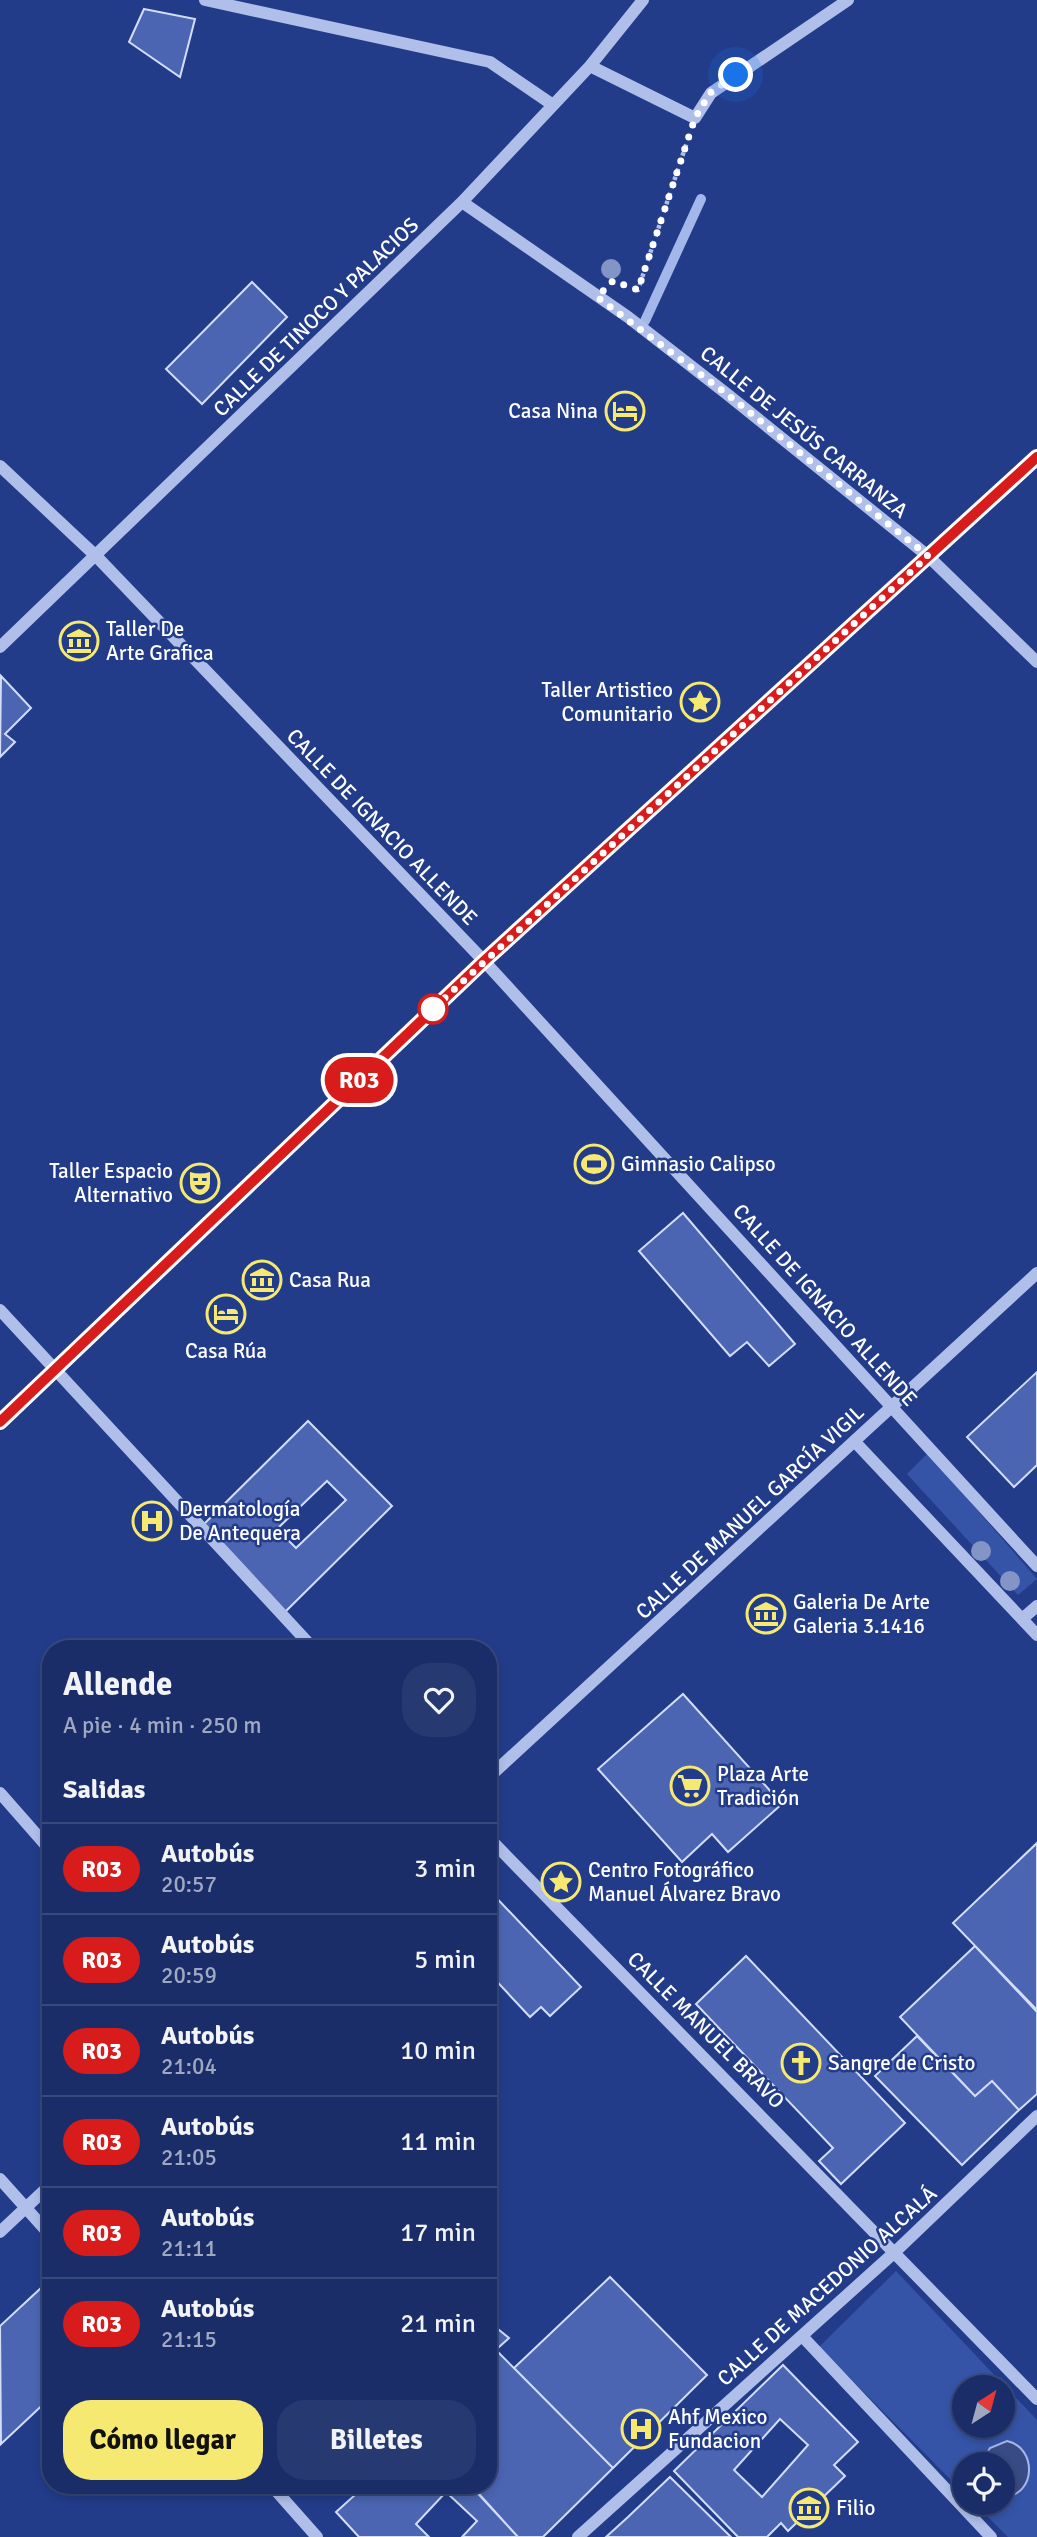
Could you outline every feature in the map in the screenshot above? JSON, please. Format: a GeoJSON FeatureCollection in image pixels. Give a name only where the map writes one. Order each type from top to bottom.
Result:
{"type":"FeatureCollection","features":[{"type":"Feature","properties":{"kind":"street"},"geometry":{"type":"LineString","coordinates":[[205,0],[490,62],[553,105]]}},
{"type":"Feature","properties":{"kind":"street"},"geometry":{"type":"LineString","coordinates":[[590,66],[695,118],[710,93],[848,0]]}},
{"type":"Feature","properties":{"kind":"street","name":"CALLE DE TINOCO Y PALACIOS"},"geometry":{"type":"LineString","coordinates":[[0,647],[462,202],[590,66],[635,3]]}},
{"type":"Feature","properties":{"kind":"street","name":"CALLE DE JESÚS CARRANZA"},"geometry":{"type":"LineString","coordinates":[[462,202],[597,297],[727,394],[928,556],[1037,662]]}},
{"type":"Feature","properties":{"kind":"street"},"geometry":{"type":"LineString","coordinates":[[0,1422],[484,961],[1037,457]]}},
{"type":"Feature","properties":{"kind":"street","name":"CALLE DE IGNACIO ALLENDE"},"geometry":{"type":"LineString","coordinates":[[0,467],[97,556],[484,961],[1037,1566]]}},
{"type":"Feature","properties":{"kind":"street","name":"CALLE DE MANUEL GARCÍA VIGIL"},"geometry":{"type":"LineString","coordinates":[[497,1770],[856,1443],[1037,1273]]}},
{"type":"Feature","properties":{"kind":"street"},"geometry":{"type":"LineString","coordinates":[[0,1310],[306,1640]]}},
{"type":"Feature","properties":{"kind":"street"},"geometry":{"type":"LineString","coordinates":[[856,1443],[1037,1635]]}},
{"type":"Feature","properties":{"kind":"street"},"geometry":{"type":"LineString","coordinates":[[1021,1619],[1037,1606]]}},
{"type":"Feature","properties":{"kind":"street"},"geometry":{"type":"LineString","coordinates":[[0,1793],[42,1841]]}},
{"type":"Feature","properties":{"kind":"street","name":"CALLE MANUEL BRAVO"},"geometry":{"type":"LineString","coordinates":[[497,1845],[896,2251],[1037,2399]]}},
{"type":"Feature","properties":{"kind":"street","name":"CALLE DE MACEDONIO ALCALÁ"},"geometry":{"type":"LineString","coordinates":[[578,2537],[896,2251],[1037,2116]]}},
{"type":"Feature","properties":{"kind":"street"},"geometry":{"type":"LineString","coordinates":[[0,2179],[42,2226]]}},
{"type":"Feature","properties":{"kind":"street"},"geometry":{"type":"LineString","coordinates":[[0,2232],[42,2193]]}},
{"type":"Feature","properties":{"kind":"street"},"geometry":{"type":"LineString","coordinates":[[802,2336],[991,2537]]}},
{"type":"Feature","properties":{"kind":"street"},"geometry":{"type":"LineString","coordinates":[[279,2494],[317,2537]]}},
{"type":"Feature","properties":{"kind":"path"},"geometry":{"type":"LineString","coordinates":[[597,297],[613,281],[638,290],[695,118]]}},
{"type":"Feature","properties":{"kind":"shaded area"},"geometry":{"type":"Polygon","coordinates":[[[928,1453],[1037,1579],[1018,1595],[907,1474],[928,1453]]]}},
{"type":"Feature","properties":{"kind":"shaded area"},"geometry":{"type":"Polygon","coordinates":[[[896,2271],[994,2375],[952,2375],[952,2438],[1015,2438],[1015,2397],[1037,2420],[1037,2537],[1008,2537],[986,2515],[1015,2515],[1015,2452],[952,2452],[952,2481],[819,2347],[896,2271]]]}},
{"type":"Feature","properties":{"kind":"shaded area"},"geometry":{"type":"Polygon","coordinates":[[[1007,2441],[1024,2452],[1029,2471],[1022,2489],[1015,2494],[1015,2452],[988,2452],[990,2448],[1007,2441]]]}},
{"type":"Feature","properties":{"kind":"building"},"geometry":{"type":"Polygon","coordinates":[[[144,9],[195,19],[180,77],[129,42],[144,9]]]}},
{"type":"Feature","properties":{"kind":"building"},"geometry":{"type":"Polygon","coordinates":[[[252,282],[287,317],[202,404],[166,369],[252,282]]]}},
{"type":"Feature","properties":{"kind":"building"},"geometry":{"type":"Polygon","coordinates":[[[1,676],[31,708],[5,734],[15,742],[0,757],[1,676]]]}},
{"type":"Feature","properties":{"kind":"building"},"geometry":{"type":"Polygon","coordinates":[[[683,1213],[795,1344],[769,1366],[747,1342],[730,1356],[639,1251],[683,1213]]]}},
{"type":"Feature","properties":{"kind":"building"},"geometry":{"type":"Polygon","coordinates":[[[1037,1372],[1037,1465],[1014,1487],[967,1437],[1037,1372]]]}},
{"type":"Feature","properties":{"kind":"building"},"geometry":{"type":"Polygon","coordinates":[[[308,1421],[392,1506],[283,1614],[199,1529],[308,1421]],[[327,1481],[277,1529],[296,1548],[346,1500],[327,1481]]]}},
{"type":"Feature","properties":{"kind":"building","name":"Plaza Arte Tradición"},"geometry":{"type":"Polygon","coordinates":[[[683,1694],[782,1804],[728,1852],[712,1834],[682,1862],[598,1769],[683,1694]]]}},
{"type":"Feature","properties":{"kind":"building"},"geometry":{"type":"Polygon","coordinates":[[[1037,1843],[1037,2010],[953,1923],[1037,1843]]]}},
{"type":"Feature","properties":{"kind":"building"},"geometry":{"type":"Polygon","coordinates":[[[497,1898],[581,1987],[550,2016],[541,2007],[530,2017],[497,1982],[497,1898]]]}},
{"type":"Feature","properties":{"kind":"building"},"geometry":{"type":"Polygon","coordinates":[[[975,1946],[1037,2012],[1037,2094],[1019,2110],[992,2081],[975,2096],[900,2017],[975,1946]]]}},
{"type":"Feature","properties":{"kind":"building","name":"Sangre de Cristo"},"geometry":{"type":"Polygon","coordinates":[[[746,1956],[905,2123],[841,2184],[819,2161],[833,2148],[696,2004],[746,1956]]]}},
{"type":"Feature","properties":{"kind":"building"},"geometry":{"type":"Polygon","coordinates":[[[917,2036],[975,2096],[992,2081],[1019,2110],[962,2165],[875,2076],[917,2036]]]}},
{"type":"Feature","properties":{"kind":"building"},"geometry":{"type":"Polygon","coordinates":[[[610,2277],[707,2375],[613,2468],[514,2368],[610,2277]]]}},
{"type":"Feature","properties":{"kind":"building"},"geometry":{"type":"Polygon","coordinates":[[[42,2289],[42,2405],[1,2444],[0,2326],[42,2289]]]}},
{"type":"Feature","properties":{"kind":"building"},"geometry":{"type":"Polygon","coordinates":[[[497,2328],[509,2338],[497,2349],[497,2328]]]}},
{"type":"Feature","properties":{"kind":"building"},"geometry":{"type":"Polygon","coordinates":[[[497,2351],[613,2468],[543,2537],[518,2537],[479,2494],[497,2494],[497,2351]]]}},
{"type":"Feature","properties":{"kind":"building"},"geometry":{"type":"Polygon","coordinates":[[[783,2365],[858,2442],[834,2465],[845,2476],[788,2531],[781,2523],[767,2537],[738,2537],[674,2471],[783,2365]],[[780,2419],[734,2470],[762,2497],[808,2445],[780,2419]]]}},
{"type":"Feature","properties":{"kind":"building"},"geometry":{"type":"Polygon","coordinates":[[[670,2477],[731,2537],[606,2537],[628,2517],[670,2477]]]}},
{"type":"Feature","properties":{"kind":"building"},"geometry":{"type":"Polygon","coordinates":[[[356,2494],[444,2494],[416,2524],[429,2537],[359,2537],[336,2512],[356,2494]]]}},
{"type":"Feature","properties":{"kind":"building"},"geometry":{"type":"Polygon","coordinates":[[[448,2494],[478,2494],[518,2537],[462,2537],[477,2521],[448,2494]]]}},
{"type":"Feature","properties":{"kind":"waterway"},"geometry":{"type":"LineString","coordinates":[[645,321],[701,199]]}},
{"type":"Feature","properties":{"kind":"bus line","name":"R03"},"geometry":{"type":"LineString","coordinates":[[0,1422],[484,961],[1037,457]]}},
{"type":"Feature","properties":{"kind":"place","name":"Casa Nina"},"geometry":{"type":"Point","coordinates":[625,411]}},
{"type":"Feature","properties":{"kind":"place","name":"Taller De Arte Grafica"},"geometry":{"type":"Point","coordinates":[79,641]}},
{"type":"Feature","properties":{"kind":"place","name":"Taller Artistico Comunitario"},"geometry":{"type":"Point","coordinates":[700,702]}},
{"type":"Feature","properties":{"kind":"place","name":"Gimnasio Calipso"},"geometry":{"type":"Point","coordinates":[594,1164]}},
{"type":"Feature","properties":{"kind":"place","name":"Taller Espacio Alternativo"},"geometry":{"type":"Point","coordinates":[200,1183]}},
{"type":"Feature","properties":{"kind":"place","name":"Casa Rua"},"geometry":{"type":"Point","coordinates":[262,1280]}},
{"type":"Feature","properties":{"kind":"place","name":"Casa Rúa"},"geometry":{"type":"Point","coordinates":[226,1314]}},
{"type":"Feature","properties":{"kind":"place","name":"Dermatología De Antequera"},"geometry":{"type":"Point","coordinates":[152,1521]}},
{"type":"Feature","properties":{"kind":"place","name":"Galeria De Arte Galeria 3.1416"},"geometry":{"type":"Point","coordinates":[766,1614]}},
{"type":"Feature","properties":{"kind":"place","name":"Plaza Arte Tradición"},"geometry":{"type":"Point","coordinates":[690,1786]}},
{"type":"Feature","properties":{"kind":"place","name":"Centro Fotográfico Manuel Álvarez Bravo"},"geometry":{"type":"Point","coordinates":[561,1882]}},
{"type":"Feature","properties":{"kind":"place","name":"Sangre de Cristo"},"geometry":{"type":"Point","coordinates":[801,2063]}},
{"type":"Feature","properties":{"kind":"place","name":"Ahf Mexico Fundacion"},"geometry":{"type":"Point","coordinates":[641,2429]}},
{"type":"Feature","properties":{"kind":"place","name":"Filio"},"geometry":{"type":"Point","coordinates":[809,2508]}},
{"type":"Feature","properties":{"kind":"route"},"geometry":{"type":"LineString","coordinates":[[433,1009],[425,1016],[928,556],[727,394],[628,317],[597,297],[613,281],[638,290],[695,118],[710,93],[736,75]]}}]}
